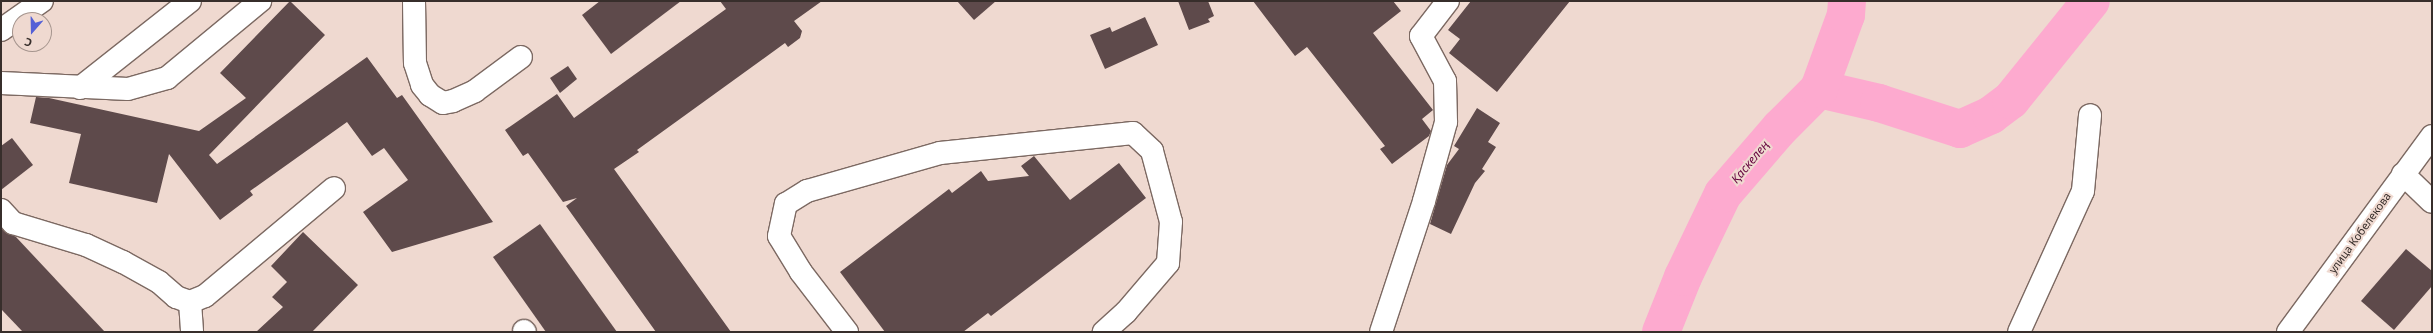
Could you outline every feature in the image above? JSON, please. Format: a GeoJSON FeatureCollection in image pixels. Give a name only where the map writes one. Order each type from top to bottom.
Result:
{"type":"FeatureCollection","features":[{"type":"Feature","properties":{"kind":"street"},"geometry":{"type":"LineString","coordinates":[[1,30],[42,1]]}},
{"type":"Feature","properties":{"kind":"street"},"geometry":{"type":"LineString","coordinates":[[80,88],[190,1]]}},
{"type":"Feature","properties":{"kind":"street"},"geometry":{"type":"LineString","coordinates":[[1,83],[80,88],[128,89],[167,78],[260,1]]}},
{"type":"Feature","properties":{"kind":"street"},"geometry":{"type":"LineString","coordinates":[[414,1],[415,64],[422,85],[430,95],[443,103],[453,102],[475,91],[521,57]]}},
{"type":"Feature","properties":{"kind":"street"},"geometry":{"type":"LineString","coordinates":[[1381,332],[1424,201],[1446,122],[1445,82],[1420,36],[1448,1]]}},
{"type":"Feature","properties":{"kind":"street"},"geometry":{"type":"LineString","coordinates":[[2019,332],[2083,191],[2090,114]]}},
{"type":"Feature","properties":{"kind":"street"},"geometry":{"type":"LineString","coordinates":[[847,332],[801,272],[779,236],[786,204],[807,191],[940,153],[1133,133],[1152,151],[1171,222],[1168,264],[1126,312],[1104,332]]}},
{"type":"Feature","properties":{"kind":"street","name":"улица Кобелекова"},"geometry":{"type":"LineString","coordinates":[[2288,332],[2432,136]]}},
{"type":"Feature","properties":{"kind":"street"},"geometry":{"type":"LineString","coordinates":[[2403,174],[2432,202]]}},
{"type":"Feature","properties":{"kind":"street"},"geometry":{"type":"LineString","coordinates":[[1,210],[13,223],[86,245],[123,262],[159,282],[176,297],[190,302],[205,296],[334,188]]}},
{"type":"Feature","properties":{"kind":"street"},"geometry":{"type":"LineString","coordinates":[[190,302],[192,332]]}},
{"type":"Feature","properties":{"kind":"building"},"geometry":{"type":"Polygon","coordinates":[[[290,1],[325,35],[209,155],[217,164],[367,57],[397,98],[402,95],[493,222],[392,252],[363,212],[408,180],[384,148],[372,156],[347,122],[250,191],[253,195],[220,220],[169,154],[157,203],[69,183],[81,134],[30,123],[36,97],[49,98],[199,131],[246,98],[220,73],[290,1]]]}},
{"type":"Feature","properties":{"kind":"building"},"geometry":{"type":"Polygon","coordinates":[[[600,1],[681,1],[611,54],[582,15],[600,1]]]}},
{"type":"Feature","properties":{"kind":"building"},"geometry":{"type":"Polygon","coordinates":[[[720,1],[822,1],[794,21],[802,31],[800,38],[788,47],[785,43],[637,150],[639,152],[614,169],[731,332],[656,332],[566,206],[577,198],[563,202],[528,153],[523,156],[505,130],[557,94],[574,118],[726,9],[720,1]]]}},
{"type":"Feature","properties":{"kind":"building"},"geometry":{"type":"Polygon","coordinates":[[[957,1],[996,1],[974,20],[957,1]]]}},
{"type":"Feature","properties":{"kind":"building"},"geometry":{"type":"Polygon","coordinates":[[[1178,1],[1208,1],[1214,16],[1208,19],[1210,22],[1189,30],[1178,1]]]}},
{"type":"Feature","properties":{"kind":"building"},"geometry":{"type":"Polygon","coordinates":[[[1253,1],[1393,1],[1401,11],[1373,33],[1433,110],[1422,119],[1431,131],[1429,136],[1392,164],[1380,149],[1385,146],[1307,47],[1295,56],[1253,1]]]}},
{"type":"Feature","properties":{"kind":"building"},"geometry":{"type":"Polygon","coordinates":[[[1471,1],[1570,1],[1497,92],[1449,53],[1460,39],[1448,30],[1471,1]]]}},
{"type":"Feature","properties":{"kind":"building"},"geometry":{"type":"Polygon","coordinates":[[[1145,17],[1158,45],[1105,69],[1090,35],[1110,27],[1112,32],[1145,17]]]}},
{"type":"Feature","properties":{"kind":"building"},"geometry":{"type":"Polygon","coordinates":[[[568,66],[577,79],[560,93],[550,78],[568,66]]]}},
{"type":"Feature","properties":{"kind":"building"},"geometry":{"type":"Polygon","coordinates":[[[1477,108],[1500,123],[1488,142],[1496,147],[1482,169],[1485,171],[1475,183],[1451,234],[1430,224],[1447,165],[1459,149],[1454,146],[1477,108]]]}},
{"type":"Feature","properties":{"kind":"building"},"geometry":{"type":"Polygon","coordinates":[[[12,138],[33,165],[1,190],[1,146],[12,138]]]}},
{"type":"Feature","properties":{"kind":"building"},"geometry":{"type":"Polygon","coordinates":[[[1034,156],[1070,200],[1119,163],[1146,198],[991,316],[988,313],[963,332],[885,332],[840,272],[949,189],[952,193],[981,171],[988,181],[1029,176],[1021,166],[1034,156]]]}},
{"type":"Feature","properties":{"kind":"building"},"geometry":{"type":"Polygon","coordinates":[[[540,224],[617,332],[546,332],[493,257],[540,224]]]}},
{"type":"Feature","properties":{"kind":"building"},"geometry":{"type":"Polygon","coordinates":[[[1,228],[16,237],[105,332],[23,332],[1,309],[1,228]]]}},
{"type":"Feature","properties":{"kind":"building"},"geometry":{"type":"Polygon","coordinates":[[[303,232],[358,285],[312,332],[256,332],[283,307],[272,297],[287,282],[271,266],[303,232]]]}},
{"type":"Feature","properties":{"kind":"building"},"geometry":{"type":"Polygon","coordinates":[[[2406,249],[2432,271],[2432,286],[2394,330],[2361,301],[2406,249]]]}},
{"type":"Feature","properties":{"kind":"waterway","name":"Қаскелең"},"geometry":{"type":"LineString","coordinates":[[1661,332],[1683,277],[1723,194],[1780,128],[1819,89],[1846,15],[1847,1]]}},
{"type":"Feature","properties":{"kind":"waterway"},"geometry":{"type":"LineString","coordinates":[[1819,89],[1879,103],[1960,129],[1991,115],[2011,100],[2091,1]]}}]}
